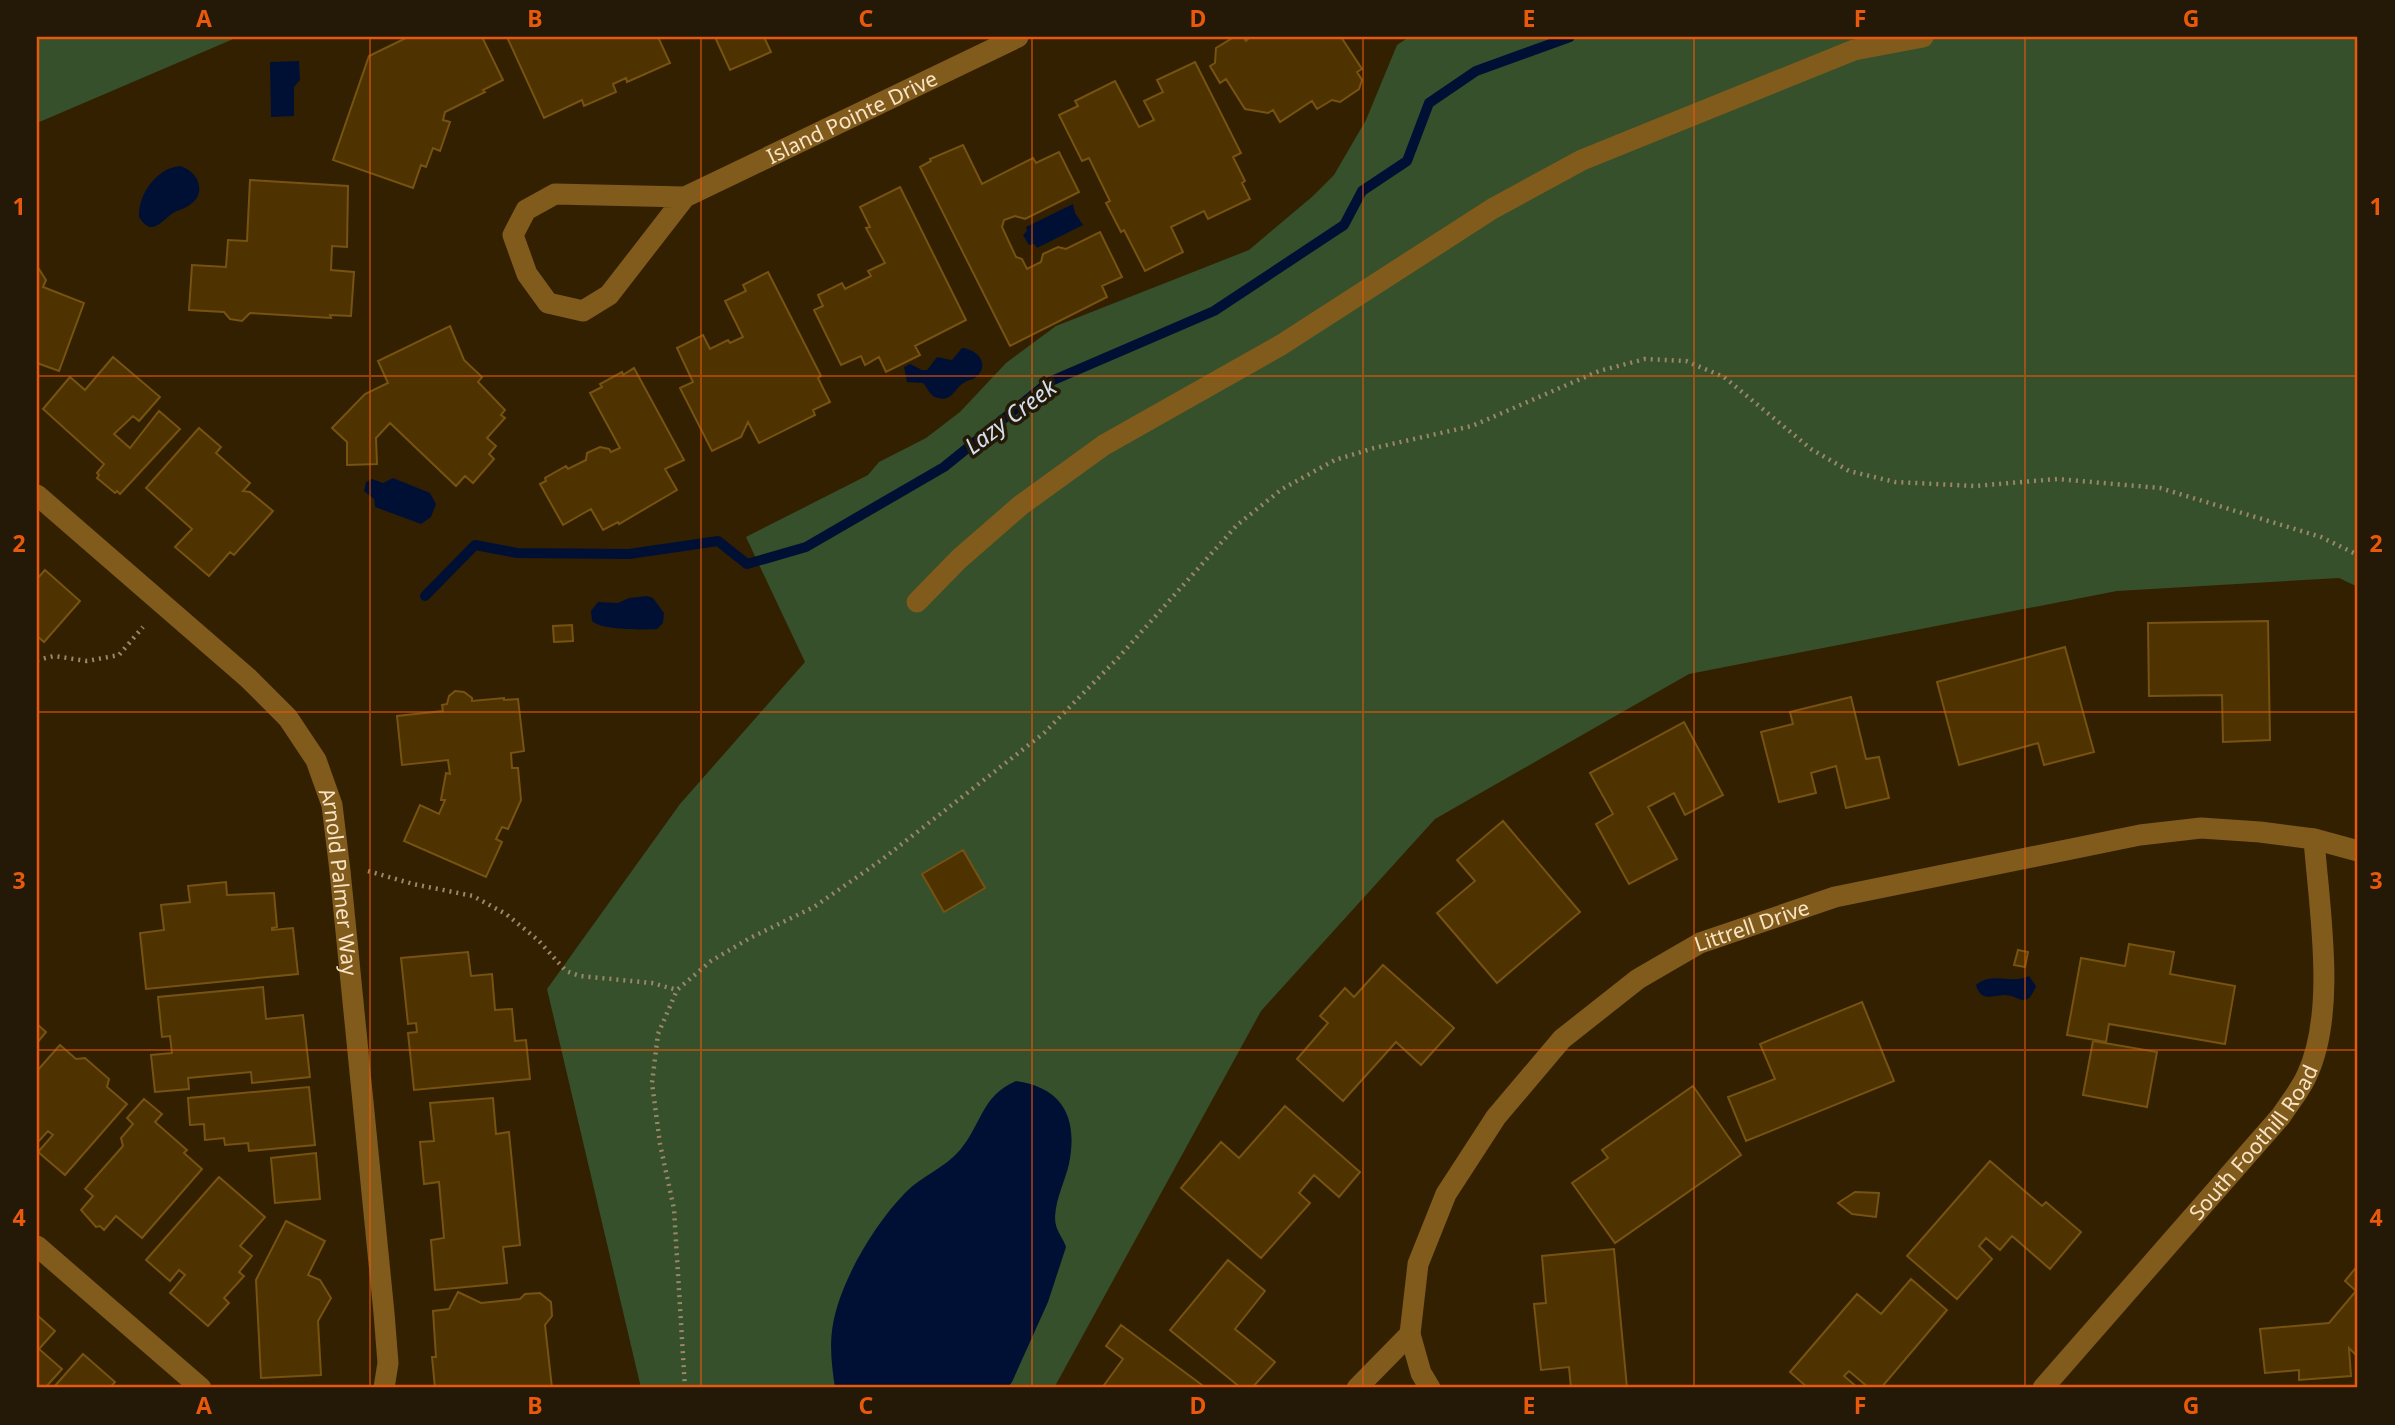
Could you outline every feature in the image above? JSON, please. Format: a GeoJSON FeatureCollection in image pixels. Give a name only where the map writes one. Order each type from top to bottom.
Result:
{"type":"FeatureCollection","features":[{"type":"Feature","properties":{"kind":"street","name":"Island Pointe Drive"},"geometry":{"type":"LineString","coordinates":[[685,197],[555,194],[526,209],[513,235],[527,274],[548,303],[583,311],[610,295],[685,197],[1017,37]]}},
{"type":"Feature","properties":{"kind":"street"},"geometry":{"type":"LineString","coordinates":[[916,601],[1021,505],[1104,445],[1281,345],[1492,209],[1582,160],[1854,50],[1923,37]]}},
{"type":"Feature","properties":{"kind":"street","name":"Arnold Palmer Way"},"geometry":{"type":"LineString","coordinates":[[37,495],[248,678],[288,718],[316,760],[332,805],[340,871],[384,1313],[388,1363],[384,1388]]}},
{"type":"Feature","properties":{"kind":"street","name":"Littrell Drive"},"geometry":{"type":"LineString","coordinates":[[1430,1388],[1421,1373],[1410,1334],[1418,1264],[1446,1194],[1496,1117],[1562,1039],[1638,979],[1700,943],[1835,897],[2140,835],[2201,828],[2260,831],[2314,839],[2358,852]]}},
{"type":"Feature","properties":{"kind":"street","name":"South Foothill Road"},"geometry":{"type":"LineString","coordinates":[[2043,1388],[2281,1115],[2308,1074],[2323,1021],[2323,959],[2314,839]]}},
{"type":"Feature","properties":{"kind":"street"},"geometry":{"type":"LineString","coordinates":[[37,1246],[201,1388]]}},
{"type":"Feature","properties":{"kind":"street"},"geometry":{"type":"LineString","coordinates":[[1357,1388],[1410,1334]]}},
{"type":"Feature","properties":{"kind":"path"},"geometry":{"type":"LineString","coordinates":[[685,1388],[674,1209],[660,1144],[652,1083],[658,1034],[677,990],[711,961],[750,938],[814,907],[880,861],[1044,733],[1118,658],[1237,525],[1282,489],[1335,460],[1374,448],[1472,426],[1599,370],[1645,359],[1686,361],[1724,377],[1811,450],[1849,471],[1895,482],[1975,486],[2057,479],[2160,488],[2321,537],[2358,555]]}},
{"type":"Feature","properties":{"kind":"path"},"geometry":{"type":"LineString","coordinates":[[37,660],[54,656],[87,661],[119,655],[162,605]]}},
{"type":"Feature","properties":{"kind":"path"},"geometry":{"type":"LineString","coordinates":[[340,871],[363,869],[413,884],[473,895],[506,914],[538,940],[566,971],[580,976],[652,982],[677,990]]}},
{"type":"Feature","properties":{"kind":"green space"},"geometry":{"type":"Polygon","coordinates":[[[37,37],[238,37],[37,123],[37,37]]]}},
{"type":"Feature","properties":{"kind":"green space"},"geometry":{"type":"Polygon","coordinates":[[[1409,37],[2358,37],[2358,587],[2339,578],[2117,591],[1689,674],[1435,819],[1261,1011],[1054,1388],[641,1388],[547,989],[680,804],[805,662],[746,537],[868,475],[879,462],[926,438],[960,412],[1006,363],[1056,326],[1249,250],[1334,175],[1366,120],[1397,45],[1409,37]]]}},
{"type":"Feature","properties":{"kind":"water"},"geometry":{"type":"Polygon","coordinates":[[[299,61],[300,80],[294,87],[294,116],[271,117],[270,62],[299,61]]]}},
{"type":"Feature","properties":{"kind":"water"},"geometry":{"type":"Polygon","coordinates":[[[180,166],[196,178],[199,184],[198,196],[188,206],[156,226],[148,226],[139,217],[145,191],[164,172],[180,166]]]}},
{"type":"Feature","properties":{"kind":"water"},"geometry":{"type":"Polygon","coordinates":[[[1073,204],[1083,225],[1037,248],[1034,244],[1029,245],[1023,235],[1027,231],[1026,227],[1073,204]]]}},
{"type":"Feature","properties":{"kind":"water"},"geometry":{"type":"Polygon","coordinates":[[[962,348],[979,356],[982,369],[976,377],[961,385],[947,398],[935,397],[923,383],[907,382],[904,367],[910,364],[927,370],[937,358],[952,360],[962,348]]]}},
{"type":"Feature","properties":{"kind":"water"},"geometry":{"type":"Polygon","coordinates":[[[393,478],[430,493],[436,504],[431,517],[421,524],[375,507],[374,499],[364,491],[366,482],[372,479],[383,483],[393,478]]]}},
{"type":"Feature","properties":{"kind":"water"},"geometry":{"type":"Polygon","coordinates":[[[629,598],[653,598],[664,613],[663,623],[657,629],[613,628],[592,621],[591,611],[598,602],[618,603],[629,598]]]}},
{"type":"Feature","properties":{"kind":"water"},"geometry":{"type":"Polygon","coordinates":[[[2029,976],[2036,986],[2026,1000],[2004,995],[1984,996],[1976,985],[1989,979],[2029,976]]]}},
{"type":"Feature","properties":{"kind":"water"},"geometry":{"type":"Polygon","coordinates":[[[1016,1081],[1032,1085],[1056,1098],[1069,1120],[1071,1148],[1055,1217],[1057,1229],[1066,1247],[1048,1302],[1012,1382],[1007,1388],[835,1388],[831,1348],[833,1324],[843,1289],[860,1254],[893,1206],[918,1182],[960,1150],[996,1094],[1016,1081]]]}},
{"type":"Feature","properties":{"kind":"building"},"geometry":{"type":"Polygon","coordinates":[[[408,37],[482,37],[503,80],[445,112],[443,120],[450,122],[440,151],[433,148],[426,167],[421,165],[413,188],[333,160],[369,56],[408,37]]]}},
{"type":"Feature","properties":{"kind":"building"},"geometry":{"type":"Polygon","coordinates":[[[507,37],[658,37],[670,63],[627,82],[626,78],[613,84],[616,92],[584,106],[582,100],[544,118],[507,37]]]}},
{"type":"Feature","properties":{"kind":"building"},"geometry":{"type":"Polygon","coordinates":[[[715,37],[764,37],[771,52],[730,70],[715,37]]]}},
{"type":"Feature","properties":{"kind":"building"},"geometry":{"type":"Polygon","coordinates":[[[1234,37],[1243,37],[1246,41],[1250,37],[1341,37],[1362,69],[1357,72],[1362,80],[1359,89],[1340,102],[1332,100],[1317,109],[1312,101],[1280,122],[1273,110],[1268,113],[1245,109],[1226,79],[1220,83],[1210,66],[1215,63],[1216,48],[1234,37]]]}},
{"type":"Feature","properties":{"kind":"building"},"geometry":{"type":"Polygon","coordinates":[[[1195,62],[1241,153],[1233,157],[1245,181],[1242,183],[1250,199],[1208,219],[1204,211],[1171,227],[1183,252],[1145,271],[1124,230],[1121,232],[1106,203],[1110,201],[1089,158],[1082,161],[1059,115],[1078,106],[1075,101],[1115,81],[1139,127],[1154,120],[1144,101],[1163,92],[1157,80],[1195,62]]]}},
{"type":"Feature","properties":{"kind":"building"},"geometry":{"type":"Polygon","coordinates":[[[963,145],[982,184],[1033,158],[1036,163],[1059,152],[1079,192],[1025,219],[1015,216],[1004,220],[1002,227],[1016,257],[1022,259],[1027,269],[1041,262],[1043,254],[1058,247],[1066,249],[1100,232],[1122,277],[1102,286],[1107,297],[1010,346],[920,167],[931,161],[930,159],[963,145]]]}},
{"type":"Feature","properties":{"kind":"building"},"geometry":{"type":"Polygon","coordinates":[[[250,180],[348,186],[347,247],[332,246],[331,270],[354,272],[351,316],[330,315],[331,318],[250,313],[242,321],[230,319],[224,312],[189,310],[192,265],[226,267],[228,240],[247,241],[250,180]]]}},
{"type":"Feature","properties":{"kind":"building"},"geometry":{"type":"Polygon","coordinates":[[[900,187],[966,320],[915,346],[920,355],[886,372],[879,357],[865,365],[861,356],[841,365],[814,310],[823,306],[818,295],[842,283],[845,289],[871,276],[868,271],[885,263],[866,228],[870,227],[860,207],[900,187]]]}},
{"type":"Feature","properties":{"kind":"building"},"geometry":{"type":"Polygon","coordinates":[[[37,266],[46,280],[43,287],[84,303],[59,371],[37,363],[37,266]]]}},
{"type":"Feature","properties":{"kind":"building"},"geometry":{"type":"Polygon","coordinates":[[[768,272],[821,376],[818,378],[830,402],[813,410],[815,415],[759,443],[748,422],[741,437],[712,451],[680,388],[693,382],[677,348],[703,335],[710,349],[728,340],[730,343],[743,337],[725,301],[746,291],[743,285],[768,272]]]}},
{"type":"Feature","properties":{"kind":"building"},"geometry":{"type":"Polygon","coordinates":[[[450,326],[464,360],[482,377],[478,382],[505,410],[501,415],[505,418],[487,438],[496,446],[489,454],[494,459],[473,483],[465,476],[456,486],[390,423],[376,438],[377,464],[347,465],[347,442],[332,428],[365,394],[388,383],[378,361],[450,326]]]}},
{"type":"Feature","properties":{"kind":"building"},"geometry":{"type":"Polygon","coordinates":[[[113,357],[160,397],[139,421],[133,416],[114,434],[130,448],[159,411],[180,429],[120,494],[97,478],[97,473],[104,464],[43,409],[70,377],[85,390],[113,357]]]}},
{"type":"Feature","properties":{"kind":"building"},"geometry":{"type":"Polygon","coordinates":[[[634,368],[684,460],[665,469],[677,490],[619,524],[618,522],[603,530],[591,509],[563,525],[540,484],[566,466],[568,469],[586,460],[587,453],[600,447],[611,452],[620,448],[590,393],[602,387],[600,384],[634,368]]]}},
{"type":"Feature","properties":{"kind":"building"},"geometry":{"type":"Polygon","coordinates":[[[199,428],[221,447],[216,453],[250,483],[243,491],[250,492],[273,511],[234,555],[230,552],[209,576],[175,547],[192,529],[146,488],[199,428]]]}},
{"type":"Feature","properties":{"kind":"building"},"geometry":{"type":"Polygon","coordinates":[[[45,570],[80,601],[44,642],[37,636],[37,579],[45,570]]]}},
{"type":"Feature","properties":{"kind":"building"},"geometry":{"type":"Polygon","coordinates":[[[2268,621],[2270,740],[2223,742],[2222,695],[2149,696],[2148,623],[2268,621]]]}},
{"type":"Feature","properties":{"kind":"building"},"geometry":{"type":"Polygon","coordinates":[[[572,625],[573,641],[554,642],[553,626],[572,625]]]}},
{"type":"Feature","properties":{"kind":"building"},"geometry":{"type":"Polygon","coordinates":[[[2065,647],[2094,752],[2044,765],[2038,743],[1959,765],[1937,682],[2065,647]]]}},
{"type":"Feature","properties":{"kind":"building"},"geometry":{"type":"Polygon","coordinates":[[[455,691],[464,692],[472,701],[518,699],[524,751],[511,753],[512,768],[518,768],[521,800],[508,829],[502,827],[496,839],[502,842],[486,877],[404,841],[420,805],[439,814],[445,800],[441,800],[446,773],[450,774],[448,760],[402,765],[397,716],[443,711],[442,705],[447,704],[449,696],[455,691]]]}},
{"type":"Feature","properties":{"kind":"building"},"geometry":{"type":"Polygon","coordinates":[[[1851,697],[1866,759],[1879,757],[1889,798],[1846,808],[1836,766],[1811,773],[1816,793],[1779,802],[1761,732],[1793,724],[1790,712],[1851,697]]]}},
{"type":"Feature","properties":{"kind":"building"},"geometry":{"type":"Polygon","coordinates":[[[1684,722],[1723,795],[1685,815],[1674,793],[1648,807],[1677,859],[1629,884],[1596,824],[1613,814],[1590,773],[1684,722]]]}},
{"type":"Feature","properties":{"kind":"building"},"geometry":{"type":"Polygon","coordinates":[[[1503,821],[1580,912],[1497,983],[1437,913],[1475,881],[1457,860],[1503,821]]]}},
{"type":"Feature","properties":{"kind":"building"},"geometry":{"type":"Polygon","coordinates":[[[963,850],[985,888],[944,912],[922,874],[963,850]]]}},
{"type":"Feature","properties":{"kind":"building"},"geometry":{"type":"Polygon","coordinates":[[[226,882],[227,895],[274,893],[277,927],[272,930],[293,928],[298,974],[146,989],[140,933],[164,930],[161,905],[190,902],[188,886],[226,882]]]}},
{"type":"Feature","properties":{"kind":"building"},"geometry":{"type":"Polygon","coordinates":[[[2129,944],[2174,952],[2170,974],[2235,986],[2225,1044],[2109,1024],[2106,1042],[2067,1035],[2081,958],[2125,966],[2129,944]]]}},
{"type":"Feature","properties":{"kind":"building"},"geometry":{"type":"Polygon","coordinates":[[[2018,950],[2028,952],[2025,967],[2014,965],[2018,950]]]}},
{"type":"Feature","properties":{"kind":"building"},"geometry":{"type":"Polygon","coordinates":[[[468,952],[471,976],[492,974],[495,1010],[512,1009],[515,1041],[526,1040],[530,1079],[414,1090],[408,1033],[417,1032],[416,1023],[408,1024],[401,958],[468,952]]]}},
{"type":"Feature","properties":{"kind":"building"},"geometry":{"type":"Polygon","coordinates":[[[1383,965],[1454,1028],[1421,1065],[1396,1042],[1343,1101],[1297,1059],[1328,1023],[1320,1016],[1345,988],[1354,997],[1383,965]]]}},
{"type":"Feature","properties":{"kind":"building"},"geometry":{"type":"Polygon","coordinates":[[[263,987],[266,1019],[303,1015],[310,1077],[252,1083],[251,1072],[188,1078],[189,1089],[155,1092],[151,1055],[172,1053],[170,1036],[162,1037],[158,997],[263,987]]]}},
{"type":"Feature","properties":{"kind":"building"},"geometry":{"type":"Polygon","coordinates":[[[1862,1002],[1894,1081],[1746,1141],[1728,1097],[1775,1079],[1760,1044],[1862,1002]]]}},
{"type":"Feature","properties":{"kind":"building"},"geometry":{"type":"Polygon","coordinates":[[[37,1024],[46,1032],[37,1043],[37,1024]]]}},
{"type":"Feature","properties":{"kind":"building"},"geometry":{"type":"Polygon","coordinates":[[[2093,1041],[2157,1052],[2147,1107],[2083,1095],[2093,1041]]]}},
{"type":"Feature","properties":{"kind":"building"},"geometry":{"type":"Polygon","coordinates":[[[60,1045],[76,1059],[85,1058],[109,1079],[107,1087],[127,1104],[65,1175],[38,1152],[53,1135],[48,1131],[37,1143],[37,1071],[60,1045]]]}},
{"type":"Feature","properties":{"kind":"building"},"geometry":{"type":"Polygon","coordinates":[[[1693,1086],[1741,1155],[1615,1243],[1572,1183],[1608,1158],[1602,1150],[1693,1086]]]}},
{"type":"Feature","properties":{"kind":"building"},"geometry":{"type":"Polygon","coordinates":[[[309,1087],[315,1145],[249,1151],[248,1143],[225,1145],[224,1138],[205,1140],[204,1124],[190,1125],[188,1098],[309,1087]]]}},
{"type":"Feature","properties":{"kind":"building"},"geometry":{"type":"Polygon","coordinates":[[[493,1098],[496,1134],[509,1132],[520,1245],[503,1247],[507,1283],[435,1290],[431,1240],[444,1238],[439,1182],[424,1184],[420,1142],[434,1141],[430,1103],[493,1098]]]}},
{"type":"Feature","properties":{"kind":"building"},"geometry":{"type":"Polygon","coordinates":[[[144,1099],[162,1114],[155,1122],[187,1150],[184,1153],[202,1169],[142,1238],[116,1216],[104,1230],[100,1226],[96,1227],[81,1210],[93,1196],[85,1189],[123,1146],[121,1138],[133,1124],[127,1118],[144,1099]]]}},
{"type":"Feature","properties":{"kind":"building"},"geometry":{"type":"Polygon","coordinates":[[[1285,1106],[1360,1172],[1339,1197],[1314,1175],[1299,1193],[1310,1203],[1261,1258],[1181,1188],[1221,1142],[1239,1158],[1285,1106]]]}},
{"type":"Feature","properties":{"kind":"building"},"geometry":{"type":"Polygon","coordinates":[[[316,1153],[320,1199],[275,1203],[271,1158],[316,1153]]]}},
{"type":"Feature","properties":{"kind":"building"},"geometry":{"type":"Polygon","coordinates":[[[1990,1161],[2042,1206],[2046,1202],[2081,1232],[2050,1269],[2012,1236],[2000,1250],[1986,1238],[1979,1246],[1992,1259],[1957,1299],[1907,1256],[1990,1161]]]}},
{"type":"Feature","properties":{"kind":"building"},"geometry":{"type":"Polygon","coordinates":[[[219,1177],[265,1217],[240,1246],[252,1256],[239,1272],[244,1276],[224,1298],[229,1303],[208,1326],[170,1293],[185,1275],[179,1270],[170,1281],[146,1260],[219,1177]]]}},
{"type":"Feature","properties":{"kind":"building"},"geometry":{"type":"Polygon","coordinates":[[[1855,1192],[1879,1193],[1876,1217],[1852,1214],[1838,1203],[1855,1192]]]}},
{"type":"Feature","properties":{"kind":"building"},"geometry":{"type":"Polygon","coordinates":[[[286,1221],[325,1241],[308,1275],[320,1280],[331,1298],[318,1321],[321,1375],[261,1378],[256,1280],[286,1221]]]}},
{"type":"Feature","properties":{"kind":"building"},"geometry":{"type":"Polygon","coordinates":[[[1614,1249],[1627,1388],[1571,1388],[1569,1367],[1541,1370],[1534,1304],[1546,1303],[1542,1256],[1614,1249]]]}},
{"type":"Feature","properties":{"kind":"building"},"geometry":{"type":"Polygon","coordinates":[[[1228,1260],[1265,1291],[1235,1329],[1275,1362],[1252,1388],[1241,1388],[1170,1330],[1228,1260]]]}},
{"type":"Feature","properties":{"kind":"building"},"geometry":{"type":"Polygon","coordinates":[[[2358,1265],[2358,1357],[2349,1348],[2351,1376],[2299,1380],[2299,1370],[2265,1373],[2260,1329],[2329,1323],[2356,1291],[2345,1281],[2358,1265]]]}},
{"type":"Feature","properties":{"kind":"building"},"geometry":{"type":"Polygon","coordinates":[[[1911,1279],[1947,1310],[1881,1388],[1869,1388],[1849,1371],[1844,1376],[1858,1388],[1808,1388],[1790,1372],[1857,1294],[1881,1314],[1911,1279]]]}},
{"type":"Feature","properties":{"kind":"building"},"geometry":{"type":"Polygon","coordinates":[[[458,1292],[481,1303],[520,1299],[525,1294],[540,1293],[551,1302],[552,1316],[545,1325],[552,1388],[435,1388],[432,1357],[436,1357],[433,1311],[449,1309],[458,1292]]]}},
{"type":"Feature","properties":{"kind":"building"},"geometry":{"type":"Polygon","coordinates":[[[37,1315],[55,1331],[39,1349],[62,1369],[45,1388],[37,1388],[37,1315]]]}},
{"type":"Feature","properties":{"kind":"building"},"geometry":{"type":"Polygon","coordinates":[[[1121,1325],[1206,1388],[1102,1388],[1123,1359],[1106,1346],[1121,1325]]]}},
{"type":"Feature","properties":{"kind":"building"},"geometry":{"type":"Polygon","coordinates":[[[83,1354],[115,1382],[110,1388],[53,1388],[83,1354]]]}},
{"type":"Feature","properties":{"kind":"waterway","name":"Lazy Creek"},"geometry":{"type":"LineString","coordinates":[[425,596],[475,545],[517,553],[629,554],[718,541],[747,564],[806,547],[944,467],[1049,382],[1214,311],[1344,225],[1362,191],[1407,161],[1429,103],[1476,71],[1570,37]]}}]}
